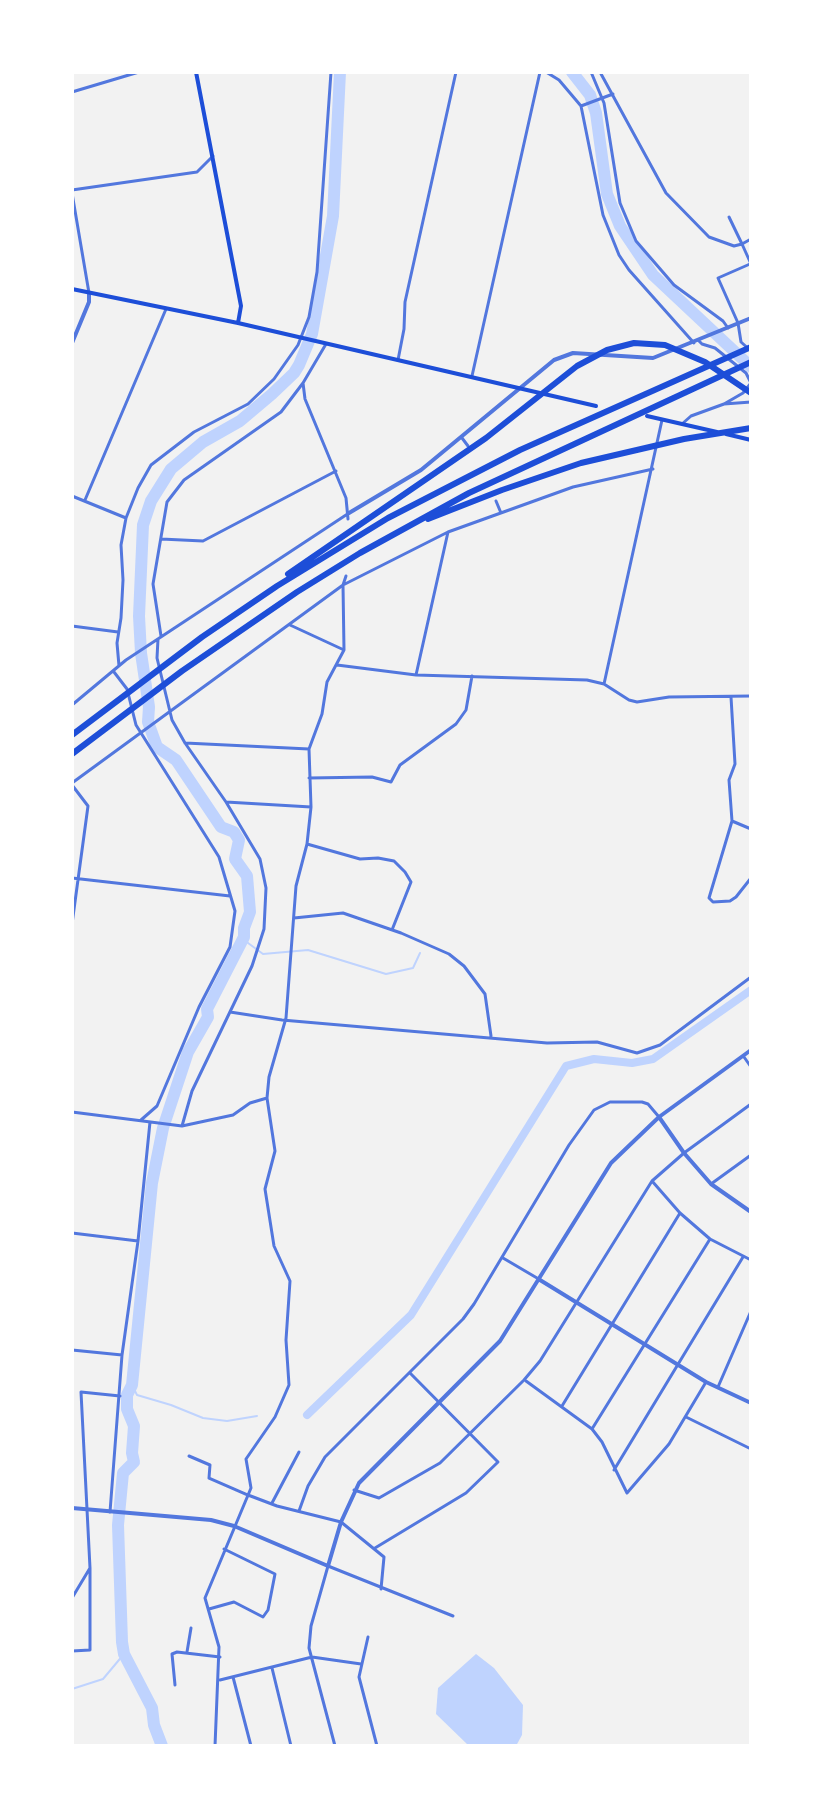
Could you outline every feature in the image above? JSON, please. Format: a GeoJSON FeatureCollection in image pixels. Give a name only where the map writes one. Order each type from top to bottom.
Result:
{"type":"FeatureCollection","features":[{"type":"Feature","properties":{"kind":"highway"},"geometry":{"type":"LineString","coordinates":[[72,735],[174,657],[513,418],[577,366],[607,350],[634,343],[665,345],[693,355],[751,393]]}},
{"type":"Feature","properties":{"kind":"highway"},"geometry":{"type":"LineString","coordinates":[[202,637],[331,552],[422,500],[548,437],[751,349]]}},
{"type":"Feature","properties":{"kind":"highway"},"geometry":{"type":"LineString","coordinates":[[72,754],[176,676],[297,592],[397,532],[469,493],[751,362]]}},
{"type":"Feature","properties":{"kind":"highway"},"geometry":{"type":"LineString","coordinates":[[397,532],[481,497],[581,463],[669,442],[751,428]]}},
{"type":"Feature","properties":{"kind":"main road"},"geometry":{"type":"LineString","coordinates":[[196,72],[241,306],[238,323]]}},
{"type":"Feature","properties":{"kind":"main road"},"geometry":{"type":"LineString","coordinates":[[72,289],[238,323],[596,406]]}},
{"type":"Feature","properties":{"kind":"main road"},"geometry":{"type":"LineString","coordinates":[[647,416],[751,440]]}},
{"type":"Feature","properties":{"kind":"street"},"geometry":{"type":"LineString","coordinates":[[72,92],[139,72]]}},
{"type":"Feature","properties":{"kind":"street"},"geometry":{"type":"LineString","coordinates":[[119,666],[118,632],[123,580],[121,545],[126,518],[138,488],[151,465],[180,442],[234,413],[259,395],[292,355],[309,317],[317,272],[331,72]]}},
{"type":"Feature","properties":{"kind":"street"},"geometry":{"type":"LineString","coordinates":[[398,360],[405,302],[456,72]]}},
{"type":"Feature","properties":{"kind":"street"},"geometry":{"type":"LineString","coordinates":[[472,376],[543,72],[559,80],[583,105],[600,201],[612,240],[629,270],[696,342],[715,348],[746,373],[751,383],[743,393],[691,416],[682,424]]}},
{"type":"Feature","properties":{"kind":"street"},"geometry":{"type":"LineString","coordinates":[[591,72],[602,98],[620,203],[636,241],[647,258],[681,291],[723,321],[728,328]]}},
{"type":"Feature","properties":{"kind":"street"},"geometry":{"type":"LineString","coordinates":[[600,72],[666,193],[709,237],[734,246],[751,239]]}},
{"type":"Feature","properties":{"kind":"street"},"geometry":{"type":"LineString","coordinates":[[583,105],[613,94]]}},
{"type":"Feature","properties":{"kind":"street"},"geometry":{"type":"LineString","coordinates":[[72,343],[89,302],[89,293],[72,192],[197,172],[213,156]]}},
{"type":"Feature","properties":{"kind":"street"},"geometry":{"type":"LineString","coordinates":[[729,217],[751,264],[718,278],[738,323],[741,342],[751,349]]}},
{"type":"Feature","properties":{"kind":"street"},"geometry":{"type":"LineString","coordinates":[[85,500],[166,309]]}},
{"type":"Feature","properties":{"kind":"street"},"geometry":{"type":"LineString","coordinates":[[72,705],[126,660],[421,470],[543,368],[566,355],[653,358],[751,318]]}},
{"type":"Feature","properties":{"kind":"street"},"geometry":{"type":"LineString","coordinates":[[182,1126],[192,1091],[260,948],[266,905],[265,874],[260,859],[226,802],[172,720],[157,658],[153,584],[160,538],[167,502],[176,489],[203,465],[281,412],[326,344]]}},
{"type":"Feature","properties":{"kind":"street"},"geometry":{"type":"LineString","coordinates":[[303,383],[305,399],[336,471],[349,516]]}},
{"type":"Feature","properties":{"kind":"street"},"geometry":{"type":"LineString","coordinates":[[724,404],[751,402]]}},
{"type":"Feature","properties":{"kind":"street"},"geometry":{"type":"LineString","coordinates":[[604,684],[662,420]]}},
{"type":"Feature","properties":{"kind":"street"},"geometry":{"type":"LineString","coordinates":[[462,438],[468,446]]}},
{"type":"Feature","properties":{"kind":"street"},"geometry":{"type":"LineString","coordinates":[[72,924],[75,878],[88,806],[72,784],[163,714],[343,585],[448,532],[573,487],[653,469]]}},
{"type":"Feature","properties":{"kind":"street"},"geometry":{"type":"LineString","coordinates":[[160,538],[203,541],[336,471]]}},
{"type":"Feature","properties":{"kind":"street"},"geometry":{"type":"LineString","coordinates":[[72,496],[126,518]]}},
{"type":"Feature","properties":{"kind":"street"},"geometry":{"type":"LineString","coordinates":[[496,501],[501,513]]}},
{"type":"Feature","properties":{"kind":"street"},"geometry":{"type":"LineString","coordinates":[[416,675],[448,532]]}},
{"type":"Feature","properties":{"kind":"street"},"geometry":{"type":"LineString","coordinates":[[215,1746],[220,1657],[205,1598],[251,1488],[246,1459],[275,1417],[285,1398],[290,1377],[286,1340],[290,1281],[274,1246],[265,1189],[275,1151],[267,1098],[269,1077],[286,1018],[296,886],[307,844],[311,807],[309,749],[322,714],[327,682],[344,650],[343,585],[346,576]]}},
{"type":"Feature","properties":{"kind":"street"},"geometry":{"type":"LineString","coordinates":[[288,624],[344,650]]}},
{"type":"Feature","properties":{"kind":"street"},"geometry":{"type":"LineString","coordinates":[[72,626],[118,632]]}},
{"type":"Feature","properties":{"kind":"street"},"geometry":{"type":"LineString","coordinates":[[337,665],[416,675],[587,680],[604,684],[637,702],[669,697],[751,696]]}},
{"type":"Feature","properties":{"kind":"street"},"geometry":{"type":"LineString","coordinates":[[114,672],[127,689],[136,725],[219,857],[235,911],[230,947],[199,1007],[157,1106],[141,1120]]}},
{"type":"Feature","properties":{"kind":"street"},"geometry":{"type":"LineString","coordinates":[[309,778],[372,777],[391,782],[400,765],[456,724],[466,710],[472,676]]}},
{"type":"Feature","properties":{"kind":"street"},"geometry":{"type":"LineString","coordinates":[[731,697],[735,764],[729,780],[732,821],[709,898],[713,902],[730,901],[751,878]]}},
{"type":"Feature","properties":{"kind":"street"},"geometry":{"type":"LineString","coordinates":[[185,743],[309,749]]}},
{"type":"Feature","properties":{"kind":"street"},"geometry":{"type":"LineString","coordinates":[[226,802],[311,807]]}},
{"type":"Feature","properties":{"kind":"street"},"geometry":{"type":"LineString","coordinates":[[732,821],[751,829]]}},
{"type":"Feature","properties":{"kind":"street"},"geometry":{"type":"LineString","coordinates":[[307,844],[360,859],[394,861],[405,872],[411,882],[392,930]]}},
{"type":"Feature","properties":{"kind":"street"},"geometry":{"type":"LineString","coordinates":[[75,878],[230,896]]}},
{"type":"Feature","properties":{"kind":"street"},"geometry":{"type":"LineString","coordinates":[[294,918],[343,913],[449,954],[464,966],[485,994],[491,1038]]}},
{"type":"Feature","properties":{"kind":"street"},"geometry":{"type":"LineString","coordinates":[[230,1012],[547,1043],[597,1042],[627,1051],[646,1052],[660,1045],[751,977]]}},
{"type":"Feature","properties":{"kind":"street"},"geometry":{"type":"LineString","coordinates":[[335,1746],[309,1648],[311,1626],[328,1566],[354,1490],[500,1341],[611,1163],[659,1117],[751,1050]]}},
{"type":"Feature","properties":{"kind":"street"},"geometry":{"type":"LineString","coordinates":[[744,1056],[751,1067]]}},
{"type":"Feature","properties":{"kind":"street"},"geometry":{"type":"LineString","coordinates":[[72,1112],[182,1126],[233,1115],[250,1103],[267,1098]]}},
{"type":"Feature","properties":{"kind":"street"},"geometry":{"type":"LineString","coordinates":[[299,1511],[308,1486],[325,1457],[463,1319],[503,1258],[569,1145],[594,1110],[610,1102],[648,1104],[711,1184],[751,1212]]}},
{"type":"Feature","properties":{"kind":"street"},"geometry":{"type":"LineString","coordinates":[[354,1490],[379,1498],[440,1463],[540,1361],[652,1181],[684,1153],[751,1104]]}},
{"type":"Feature","properties":{"kind":"street"},"geometry":{"type":"LineString","coordinates":[[111,1512],[122,1355],[151,1122]]}},
{"type":"Feature","properties":{"kind":"street"},"geometry":{"type":"LineString","coordinates":[[711,1184],[751,1155]]}},
{"type":"Feature","properties":{"kind":"street"},"geometry":{"type":"LineString","coordinates":[[744,1160],[751,1163]]}},
{"type":"Feature","properties":{"kind":"street"},"geometry":{"type":"LineString","coordinates":[[652,1181],[680,1213],[710,1239],[751,1260]]}},
{"type":"Feature","properties":{"kind":"street"},"geometry":{"type":"LineString","coordinates":[[562,1406],[680,1213]]}},
{"type":"Feature","properties":{"kind":"street"},"geometry":{"type":"LineString","coordinates":[[72,1233],[138,1241]]}},
{"type":"Feature","properties":{"kind":"street"},"geometry":{"type":"LineString","coordinates":[[592,1429],[710,1239]]}},
{"type":"Feature","properties":{"kind":"street"},"geometry":{"type":"LineString","coordinates":[[614,1470],[743,1257]]}},
{"type":"Feature","properties":{"kind":"street"},"geometry":{"type":"LineString","coordinates":[[503,1258],[706,1382],[751,1403]]}},
{"type":"Feature","properties":{"kind":"street"},"geometry":{"type":"LineString","coordinates":[[718,1387],[751,1311]]}},
{"type":"Feature","properties":{"kind":"street"},"geometry":{"type":"LineString","coordinates":[[72,1350],[122,1355]]}},
{"type":"Feature","properties":{"kind":"street"},"geometry":{"type":"LineString","coordinates":[[375,1548],[466,1493],[498,1462],[410,1373]]}},
{"type":"Feature","properties":{"kind":"street"},"geometry":{"type":"LineString","coordinates":[[524,1380],[592,1429],[602,1442],[627,1493],[669,1444],[706,1382]]}},
{"type":"Feature","properties":{"kind":"street"},"geometry":{"type":"LineString","coordinates":[[72,1651],[90,1650],[90,1568],[81,1392],[120,1396]]}},
{"type":"Feature","properties":{"kind":"street"},"geometry":{"type":"LineString","coordinates":[[685,1417],[751,1449]]}},
{"type":"Feature","properties":{"kind":"street"},"geometry":{"type":"LineString","coordinates":[[272,1503],[299,1452]]}},
{"type":"Feature","properties":{"kind":"street"},"geometry":{"type":"LineString","coordinates":[[189,1456],[210,1465],[209,1478],[248,1495],[341,1522],[384,1557],[381,1589]]}},
{"type":"Feature","properties":{"kind":"street"},"geometry":{"type":"LineString","coordinates":[[72,1508],[211,1520],[234,1526],[453,1616]]}},
{"type":"Feature","properties":{"kind":"street"},"geometry":{"type":"LineString","coordinates":[[209,1609],[234,1602],[263,1617],[268,1610],[275,1574],[224,1549]]}},
{"type":"Feature","properties":{"kind":"street"},"geometry":{"type":"LineString","coordinates":[[72,1597],[90,1568]]}},
{"type":"Feature","properties":{"kind":"street"},"geometry":{"type":"LineString","coordinates":[[187,1653],[191,1628]]}},
{"type":"Feature","properties":{"kind":"street"},"geometry":{"type":"LineString","coordinates":[[368,1637],[359,1677],[377,1746]]}},
{"type":"Feature","properties":{"kind":"street"},"geometry":{"type":"LineString","coordinates":[[175,1685],[172,1654],[220,1657]]}},
{"type":"Feature","properties":{"kind":"street"},"geometry":{"type":"LineString","coordinates":[[219,1680],[312,1657],[361,1664]]}},
{"type":"Feature","properties":{"kind":"street"},"geometry":{"type":"LineString","coordinates":[[272,1668],[291,1746]]}},
{"type":"Feature","properties":{"kind":"street"},"geometry":{"type":"LineString","coordinates":[[233,1677],[251,1746]]}},
{"type":"Feature","properties":{"kind":"water"},"geometry":{"type":"Polygon","coordinates":[[[476,1654],[494,1668],[523,1705],[522,1735],[516,1746],[469,1746],[436,1714],[438,1688],[476,1654]]]}},
{"type":"Feature","properties":{"kind":"waterway"},"geometry":{"type":"LineString","coordinates":[[162,1746],[152,1708],[124,1654],[122,1642],[118,1525],[123,1473],[134,1462],[134,1426],[127,1409],[127,1395],[132,1385],[152,1183],[163,1128],[188,1052],[208,1017],[207,1009],[244,937],[250,912],[247,876],[235,859],[239,840],[234,832],[221,827],[176,760],[157,747],[148,722],[139,616],[143,525],[151,501],[171,469],[203,442],[240,421],[272,394],[299,365],[312,334],[333,216],[340,72]]}},
{"type":"Feature","properties":{"kind":"waterway"},"geometry":{"type":"LineString","coordinates":[[572,72],[590,95],[596,113],[607,194],[620,226],[653,275],[751,367]]}},
{"type":"Feature","properties":{"kind":"waterway"},"geometry":{"type":"LineString","coordinates":[[244,937],[263,954],[308,950],[386,974],[413,968],[420,953]]}},
{"type":"Feature","properties":{"kind":"waterway"},"geometry":{"type":"LineString","coordinates":[[307,1415],[411,1315],[566,1066],[594,1059],[632,1063],[653,1059],[751,990]]}},
{"type":"Feature","properties":{"kind":"waterway"},"geometry":{"type":"LineString","coordinates":[[132,1385],[137,1395],[203,1418],[227,1421],[257,1416]]}},
{"type":"Feature","properties":{"kind":"waterway"},"geometry":{"type":"LineString","coordinates":[[72,1689],[103,1679],[124,1654]]}}]}
